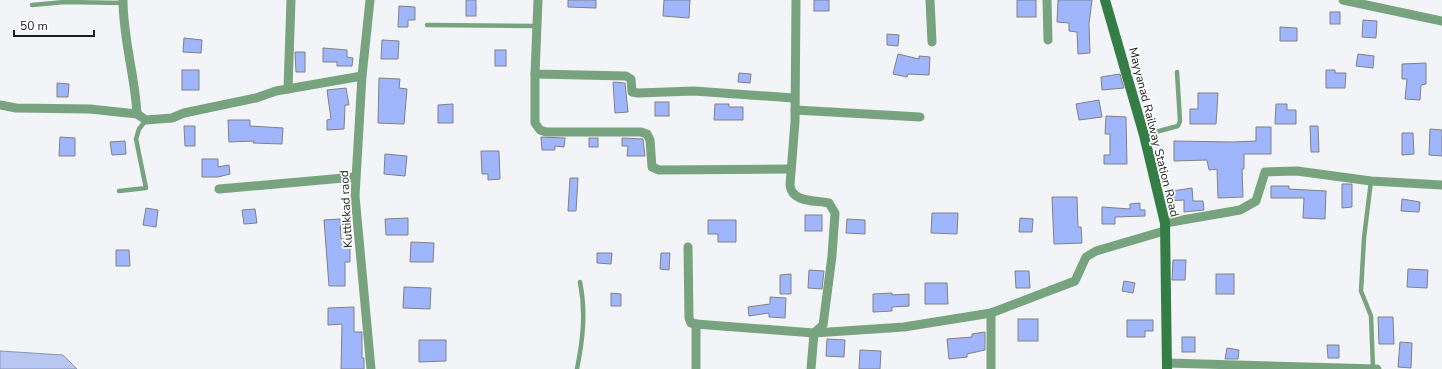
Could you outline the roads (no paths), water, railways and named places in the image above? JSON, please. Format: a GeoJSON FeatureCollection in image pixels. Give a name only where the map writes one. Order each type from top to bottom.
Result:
{"type":"FeatureCollection","features":[{"type":"Feature","properties":{"kind":"main road","name":"Mayyanad Railway Station Road"},"geometry":{"type":"LineString","coordinates":[[1105,0],[1144,135],[1164,227],[1167,366]]}},
{"type":"Feature","properties":{"kind":"street"},"geometry":{"type":"LineString","coordinates":[[288,89],[291,0]]}},
{"type":"Feature","properties":{"kind":"street","name":"Kuttikkad raod"},"geometry":{"type":"LineString","coordinates":[[370,0],[362,76],[355,196],[371,369]]}},
{"type":"Feature","properties":{"kind":"street"},"geometry":{"type":"LineString","coordinates":[[538,0],[536,26],[535,123],[540,130],[546,132],[641,132],[646,134],[650,140],[652,167],[659,170],[791,169]]}},
{"type":"Feature","properties":{"kind":"street"},"geometry":{"type":"LineString","coordinates":[[796,0],[797,30],[791,193],[795,197],[829,203],[835,213],[832,256],[823,325],[814,333],[811,369]]}},
{"type":"Feature","properties":{"kind":"street"},"geometry":{"type":"LineString","coordinates":[[930,0],[932,42]]}},
{"type":"Feature","properties":{"kind":"street"},"geometry":{"type":"LineString","coordinates":[[1047,0],[1048,40]]}},
{"type":"Feature","properties":{"kind":"street"},"geometry":{"type":"LineString","coordinates":[[1343,0],[1442,21]]}},
{"type":"Feature","properties":{"kind":"street"},"geometry":{"type":"LineString","coordinates":[[123,1],[130,70],[135,84],[137,114]]}},
{"type":"Feature","properties":{"kind":"street"},"geometry":{"type":"LineString","coordinates":[[535,74],[626,76],[630,79],[632,92],[638,93],[694,91],[794,98]]}},
{"type":"Feature","properties":{"kind":"street"},"geometry":{"type":"LineString","coordinates":[[0,105],[16,108],[90,109],[137,114],[146,120],[172,118],[190,111],[288,89],[362,76]]}},
{"type":"Feature","properties":{"kind":"street"},"geometry":{"type":"LineString","coordinates":[[794,110],[920,117]]}},
{"type":"Feature","properties":{"kind":"street"},"geometry":{"type":"LineString","coordinates":[[688,247],[691,323],[814,333],[904,327],[991,313],[1075,281],[1086,257],[1096,251],[1164,227],[1240,210],[1256,201],[1265,172],[1297,172],[1371,182],[1442,185]]}},
{"type":"Feature","properties":{"kind":"street"},"geometry":{"type":"LineString","coordinates":[[219,189],[355,177]]}},
{"type":"Feature","properties":{"kind":"street"},"geometry":{"type":"LineString","coordinates":[[991,313],[991,369]]}},
{"type":"Feature","properties":{"kind":"street"},"geometry":{"type":"LineString","coordinates":[[696,324],[696,369]]}},
{"type":"Feature","properties":{"kind":"street"},"geometry":{"type":"LineString","coordinates":[[1167,366],[1375,369]]}},
{"type":"Feature","properties":{"kind":"lane"},"geometry":{"type":"LineString","coordinates":[[32,5],[65,2],[123,1]]}},
{"type":"Feature","properties":{"kind":"lane"},"geometry":{"type":"LineString","coordinates":[[427,25],[536,26]]}},
{"type":"Feature","properties":{"kind":"lane"},"geometry":{"type":"LineString","coordinates":[[1144,135],[1178,126],[1180,121],[1177,72]]}},
{"type":"Feature","properties":{"kind":"lane"},"geometry":{"type":"LineString","coordinates":[[119,191],[146,188],[136,139],[139,129],[146,120]]}},
{"type":"Feature","properties":{"kind":"lane"},"geometry":{"type":"LineString","coordinates":[[1371,182],[1364,238],[1361,291],[1371,316],[1375,369]]}},
{"type":"Feature","properties":{"kind":"lane"},"geometry":{"type":"LineString","coordinates":[[577,369],[583,337],[584,303],[580,282]]}},
{"type":"Feature","properties":{"kind":"water"},"geometry":{"type":"Polygon","coordinates":[[[0,351],[63,355],[77,369],[0,369],[0,351]]]}}]}
